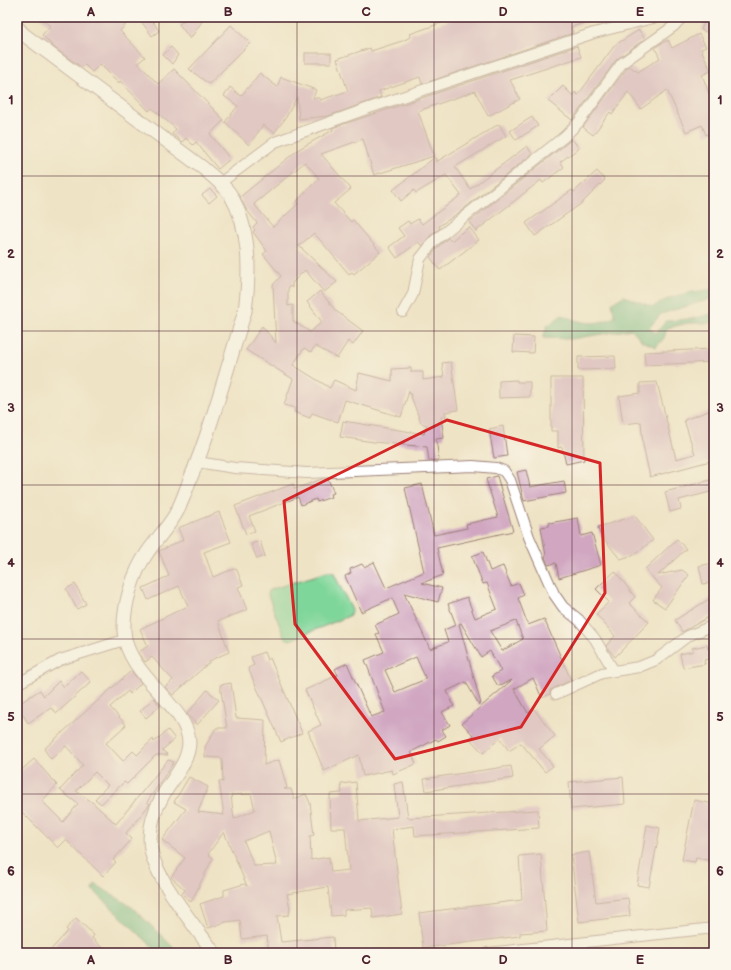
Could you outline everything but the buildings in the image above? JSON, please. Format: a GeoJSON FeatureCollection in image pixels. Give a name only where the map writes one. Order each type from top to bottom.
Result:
{"type":"FeatureCollection","features":[{"type":"Feature","properties":{"kind":"street"},"geometry":{"type":"LineString","coordinates":[[220,183],[275,142],[296,133],[594,34],[657,17]]}},
{"type":"Feature","properties":{"kind":"street"},"geometry":{"type":"LineString","coordinates":[[403,312],[413,294],[420,259],[434,241],[565,136],[579,122],[622,63],[674,26],[682,17]]}},
{"type":"Feature","properties":{"kind":"street"},"geometry":{"type":"LineString","coordinates":[[17,28],[23,34],[204,168],[230,194],[241,220],[246,245],[249,282],[245,311],[197,462],[176,513],[147,553],[139,567],[125,612],[124,640],[130,656],[184,724],[188,734],[188,753],[156,807],[152,821],[150,850],[160,874],[214,953]]}},
{"type":"Feature","properties":{"kind":"street"},"geometry":{"type":"LineString","coordinates":[[197,462],[234,468],[307,473],[473,466],[496,468],[504,471],[510,480],[529,537],[554,594],[563,608],[579,620],[595,639],[614,671]]}},
{"type":"Feature","properties":{"kind":"street"},"geometry":{"type":"LineString","coordinates":[[556,694],[590,677],[639,667],[656,660],[688,636],[714,625]]}},
{"type":"Feature","properties":{"kind":"street"},"geometry":{"type":"LineString","coordinates":[[17,684],[60,660],[124,640]]}},
{"type":"Feature","properties":{"kind":"street"},"geometry":{"type":"LineString","coordinates":[[487,953],[532,950],[714,928]]}},
{"type":"Feature","properties":{"kind":"highlighted area"},"geometry":{"type":"Polygon","coordinates":[[[447,420],[600,463],[605,593],[521,727],[395,759],[295,624],[284,501],[447,420]]]}},
{"type":"Feature","properties":{"kind":"green space"},"geometry":{"type":"Polygon","coordinates":[[[714,289],[714,298],[661,314],[649,328],[656,333],[666,321],[696,318],[714,313],[714,323],[688,323],[667,328],[664,338],[656,347],[642,341],[632,329],[572,339],[543,338],[547,326],[562,315],[588,323],[601,322],[615,317],[612,303],[624,296],[653,307],[675,296],[714,289]]]}},
{"type":"Feature","properties":{"kind":"green space"},"geometry":{"type":"Polygon","coordinates":[[[327,572],[333,572],[352,610],[349,616],[290,640],[284,637],[268,595],[269,590],[327,572]]]}},
{"type":"Feature","properties":{"kind":"green space"},"geometry":{"type":"Polygon","coordinates":[[[95,884],[132,907],[179,953],[159,953],[93,890],[95,884]]]}}]}
